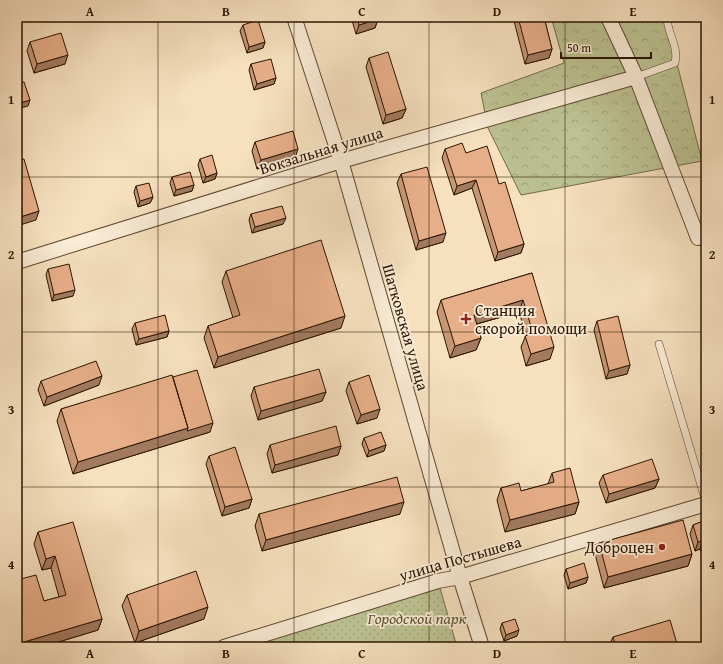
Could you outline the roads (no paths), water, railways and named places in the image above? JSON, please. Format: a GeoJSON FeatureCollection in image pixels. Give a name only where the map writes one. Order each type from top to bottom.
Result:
{"type":"FeatureCollection","features":[{"type":"Feature","properties":{"kind":"street","name":"Шатковская улица"},"geometry":{"type":"LineString","coordinates":[[294,17],[341,161],[460,577],[482,647]]}},
{"type":"Feature","properties":{"kind":"street"},"geometry":{"type":"LineString","coordinates":[[608,17],[636,77],[698,238]]}},
{"type":"Feature","properties":{"kind":"street","name":"Вокзальная улица"},"geometry":{"type":"LineString","coordinates":[[17,262],[341,161],[636,77]]}},
{"type":"Feature","properties":{"kind":"street","name":"улица Постышева"},"geometry":{"type":"LineString","coordinates":[[224,647],[438,581],[460,577],[706,503]]}},
{"type":"Feature","properties":{"kind":"lane"},"geometry":{"type":"LineString","coordinates":[[636,77],[675,63],[677,54],[667,23],[667,17]]}},
{"type":"Feature","properties":{"kind":"lane"},"geometry":{"type":"LineString","coordinates":[[659,344],[706,503]]}},
{"type":"Feature","properties":{"kind":"place","name":"Станция скорой помощи"},"geometry":{"type":"Point","coordinates":[466,319]}},
{"type":"Feature","properties":{"kind":"place","name":"Доброцен"},"geometry":{"type":"Point","coordinates":[662,547]}},
{"type":"Feature","properties":{"kind":"park label","name":"Городской парк"},"geometry":{"type":"Point","coordinates":[417,618]}}]}
